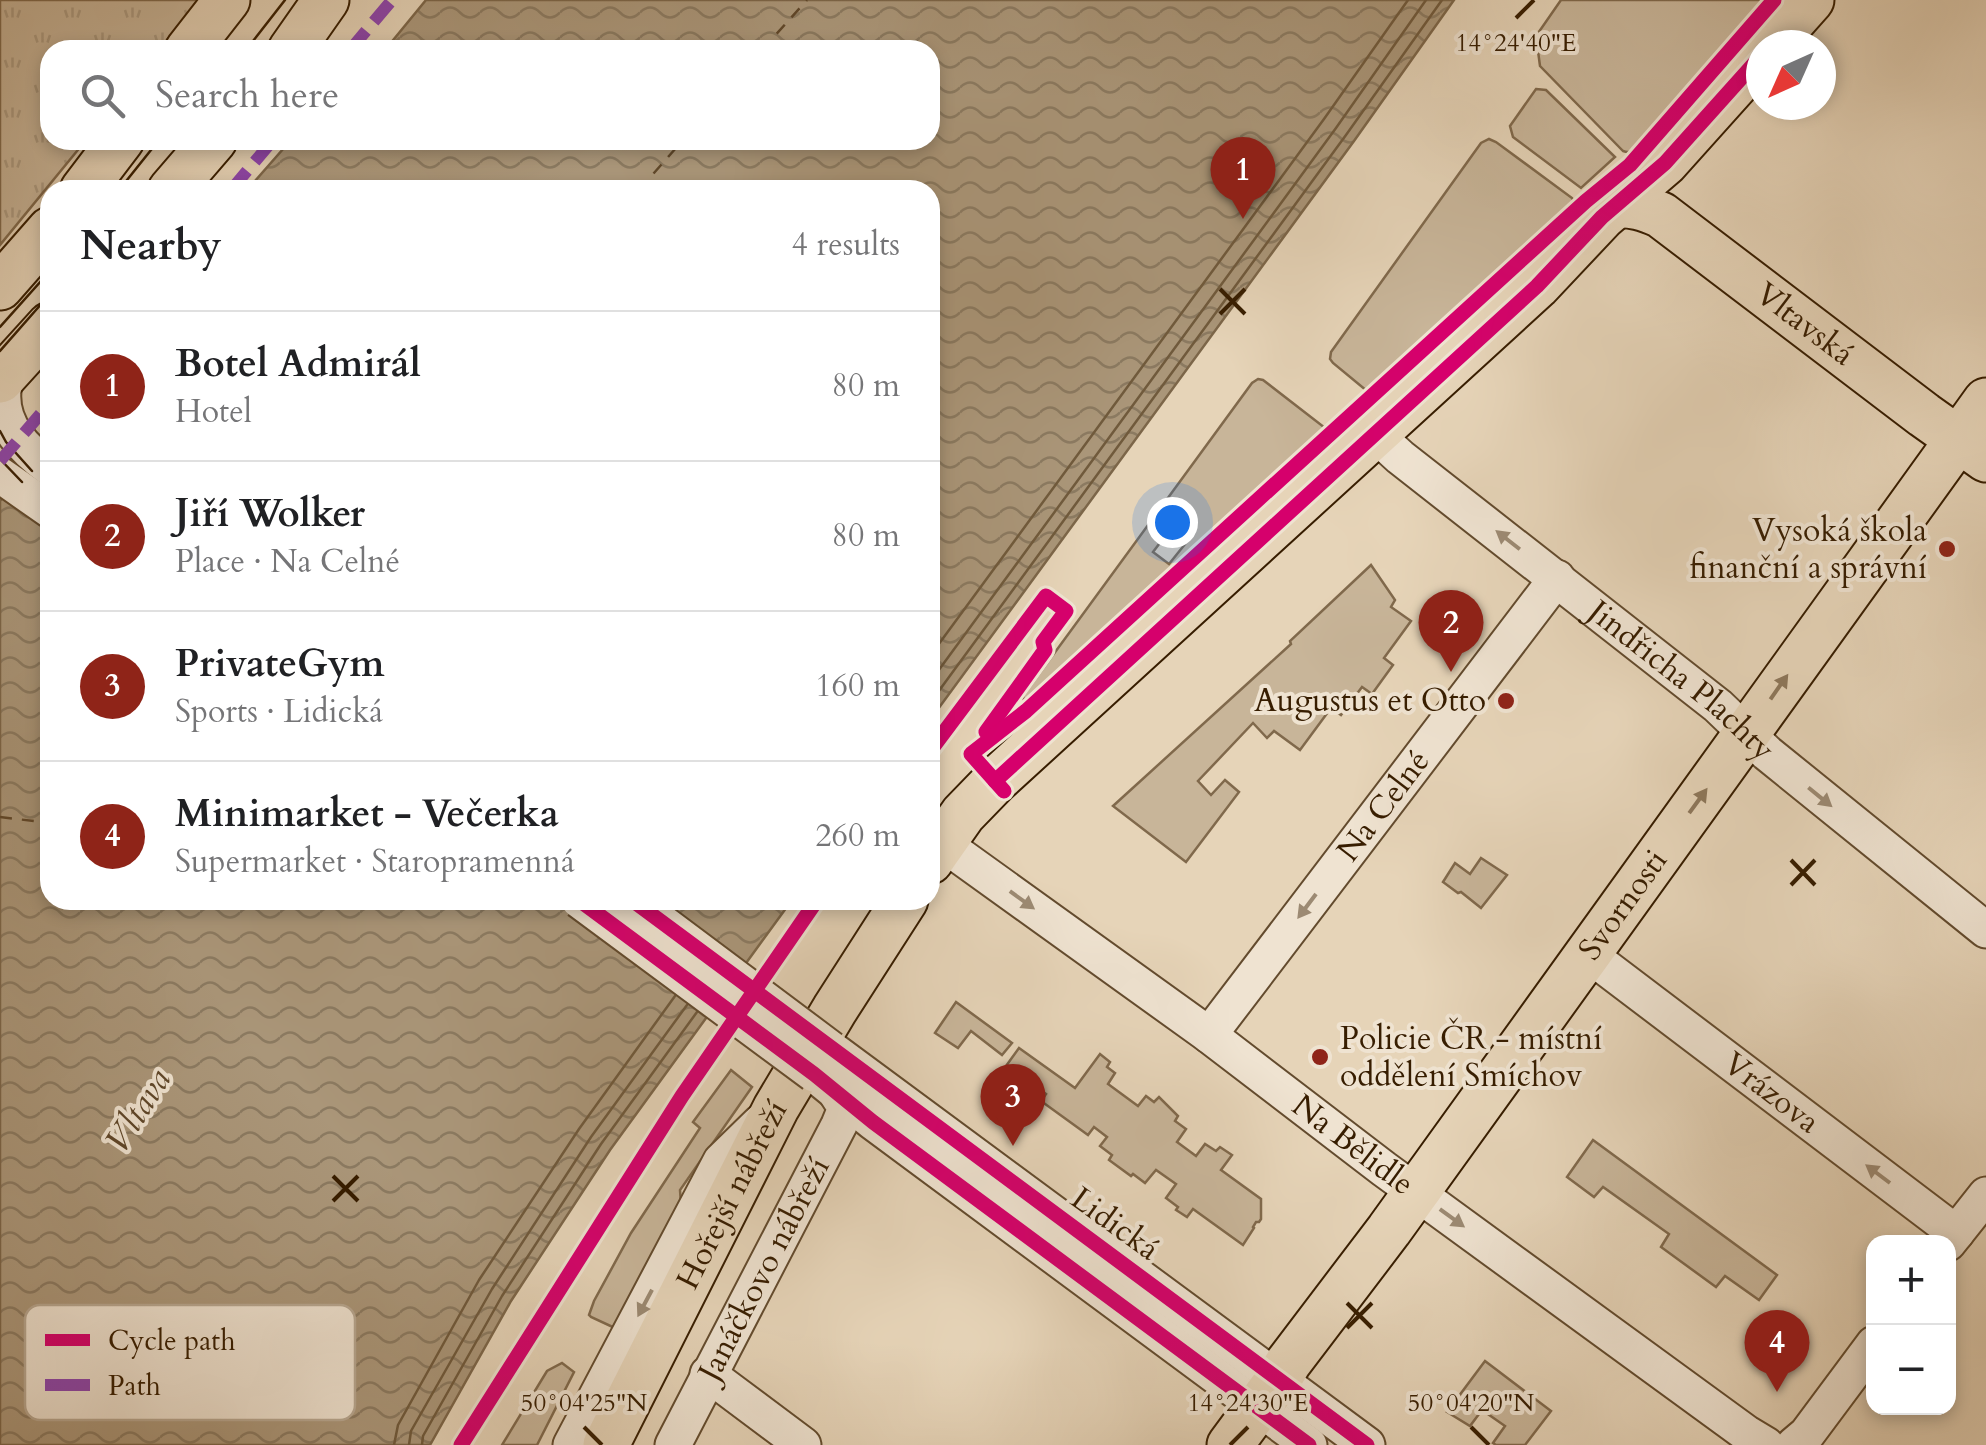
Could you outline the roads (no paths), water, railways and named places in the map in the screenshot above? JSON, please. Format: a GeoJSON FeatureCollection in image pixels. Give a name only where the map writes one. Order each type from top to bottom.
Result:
{"type":"FeatureCollection","features":[{"type":"Feature","properties":{"kind":"main road"},"geometry":{"type":"LineString","coordinates":[[196,40],[227,0]]}},
{"type":"Feature","properties":{"kind":"main road"},"geometry":{"type":"LineString","coordinates":[[298,40],[326,0]]}},
{"type":"Feature","properties":{"kind":"main road"},"geometry":{"type":"LineString","coordinates":[[1785,30],[1812,0]]}},
{"type":"Feature","properties":{"kind":"main road"},"geometry":{"type":"LineString","coordinates":[[940,846],[963,814],[995,781],[1536,286],[1602,217],[1664,163],[1746,73]]}},
{"type":"Feature","properties":{"kind":"main road"},"geometry":{"type":"LineString","coordinates":[[91,180],[113,150]]}},
{"type":"Feature","properties":{"kind":"main road"},"geometry":{"type":"LineString","coordinates":[[180,180],[205,150]]}},
{"type":"Feature","properties":{"kind":"main road","name":"Vltavská"},"geometry":{"type":"LineString","coordinates":[[1615,206],[1644,207],[1661,215],[1972,450]]}},
{"type":"Feature","properties":{"kind":"main road"},"geometry":{"type":"LineString","coordinates":[[0,287],[40,242]]}},
{"type":"Feature","properties":{"kind":"main road"},"geometry":{"type":"LineString","coordinates":[[5,387],[40,339]]}},
{"type":"Feature","properties":{"kind":"main road","name":"Svornosti"},"geometry":{"type":"LineString","coordinates":[[1230,1445],[1746,734],[1972,450],[1986,402]]}},
{"type":"Feature","properties":{"kind":"main road","name":"Hořejší nábřeží"},"geometry":{"type":"LineString","coordinates":[[606,1445],[776,1108],[899,910]]}},
{"type":"Feature","properties":{"kind":"street"},"geometry":{"type":"LineString","coordinates":[[0,295],[40,244]]}},
{"type":"Feature","properties":{"kind":"street"},"geometry":{"type":"LineString","coordinates":[[5,387],[12,434],[40,460]]}},
{"type":"Feature","properties":{"kind":"street","name":"Jindřicha Plachty"},"geometry":{"type":"LineString","coordinates":[[1376,435],[1718,706],[1767,754],[1986,930]]}},
{"type":"Feature","properties":{"kind":"street"},"geometry":{"type":"LineString","coordinates":[[0,475],[40,503]]}},
{"type":"Feature","properties":{"kind":"street","name":"Na Celné"},"geometry":{"type":"LineString","coordinates":[[1209,1035],[1557,578]]}},
{"type":"Feature","properties":{"kind":"street","name":"Na Bělidle"},"geometry":{"type":"LineString","coordinates":[[940,855],[1209,1035],[1416,1192],[1766,1445]]}},
{"type":"Feature","properties":{"kind":"street"},"geometry":{"type":"LineString","coordinates":[[593,910],[827,1072]]}},
{"type":"Feature","properties":{"kind":"street"},"geometry":{"type":"LineString","coordinates":[[643,910],[827,1072]]}},
{"type":"Feature","properties":{"kind":"street","name":"Vrázova"},"geometry":{"type":"LineString","coordinates":[[1588,954],[1948,1235]]}},
{"type":"Feature","properties":{"kind":"street","name":"Janáčkovo nábřeží"},"geometry":{"type":"LineString","coordinates":[[673,1445],[846,1108],[827,1072]]}},
{"type":"Feature","properties":{"kind":"street","name":"Lidická"},"geometry":{"type":"LineString","coordinates":[[827,1072],[1268,1394],[1366,1445]]}},
{"type":"Feature","properties":{"kind":"street"},"geometry":{"type":"LineString","coordinates":[[570,1445],[721,1161],[776,1108]]}},
{"type":"Feature","properties":{"kind":"street"},"geometry":{"type":"LineString","coordinates":[[1954,1235],[1986,1194]]}},
{"type":"Feature","properties":{"kind":"street"},"geometry":{"type":"LineString","coordinates":[[1794,1445],[1807,1434],[1866,1355]]}},
{"type":"Feature","properties":{"kind":"street"},"geometry":{"type":"LineString","coordinates":[[708,1374],[802,1445]]}},
{"type":"Feature","properties":{"kind":"street","name":"Lidická"},"geometry":{"type":"LineString","coordinates":[[1268,1394],[1309,1445]]}},
{"type":"Feature","properties":{"kind":"water"},"geometry":{"type":"Polygon","coordinates":[[[426,0],[1454,0],[940,706],[940,180],[256,180],[282,150],[940,150],[940,40],[393,40],[426,0]]]}},
{"type":"Feature","properties":{"kind":"water","name":"Vltava"},"geometry":{"type":"Polygon","coordinates":[[[40,456],[40,910],[785,910],[610,1150],[511,1301],[430,1445],[0,1445],[0,501],[40,456]]]}},
{"type":"Feature","properties":{"kind":"tram line"},"geometry":{"type":"LineString","coordinates":[[254,40],[285,0]]}},
{"type":"Feature","properties":{"kind":"tram line"},"geometry":{"type":"LineString","coordinates":[[127,180],[151,150]]}},
{"type":"Feature","properties":{"kind":"tram line"},"geometry":{"type":"LineString","coordinates":[[0,327],[40,282]]}},
{"type":"Feature","properties":{"kind":"tram line"},"geometry":{"type":"LineString","coordinates":[[0,351],[40,305]]}},
{"type":"Feature","properties":{"kind":"tram line"},"geometry":{"type":"LineString","coordinates":[[0,431],[32,471]]}},
{"type":"Feature","properties":{"kind":"tram line"},"geometry":{"type":"LineString","coordinates":[[0,459],[22,482]]}},
{"type":"Feature","properties":{"kind":"place","name":"Botel Admirál"},"geometry":{"type":"Point","coordinates":[1243,219]}},
{"type":"Feature","properties":{"kind":"place","name":"Vysoká škola finanční a správní"},"geometry":{"type":"Point","coordinates":[1947,549]}},
{"type":"Feature","properties":{"kind":"place","name":"Jiří Wolker"},"geometry":{"type":"Point","coordinates":[1451,672]}},
{"type":"Feature","properties":{"kind":"place","name":"Augustus et Otto"},"geometry":{"type":"Point","coordinates":[1506,701]}},
{"type":"Feature","properties":{"kind":"place","name":"Policie ČR - místní oddělení Smíchov"},"geometry":{"type":"Point","coordinates":[1320,1057]}},
{"type":"Feature","properties":{"kind":"place","name":"PrivateGym"},"geometry":{"type":"Point","coordinates":[1013,1146]}},
{"type":"Feature","properties":{"kind":"place","name":"Minimarket - Večerka"},"geometry":{"type":"Point","coordinates":[1777,1392]}}]}
